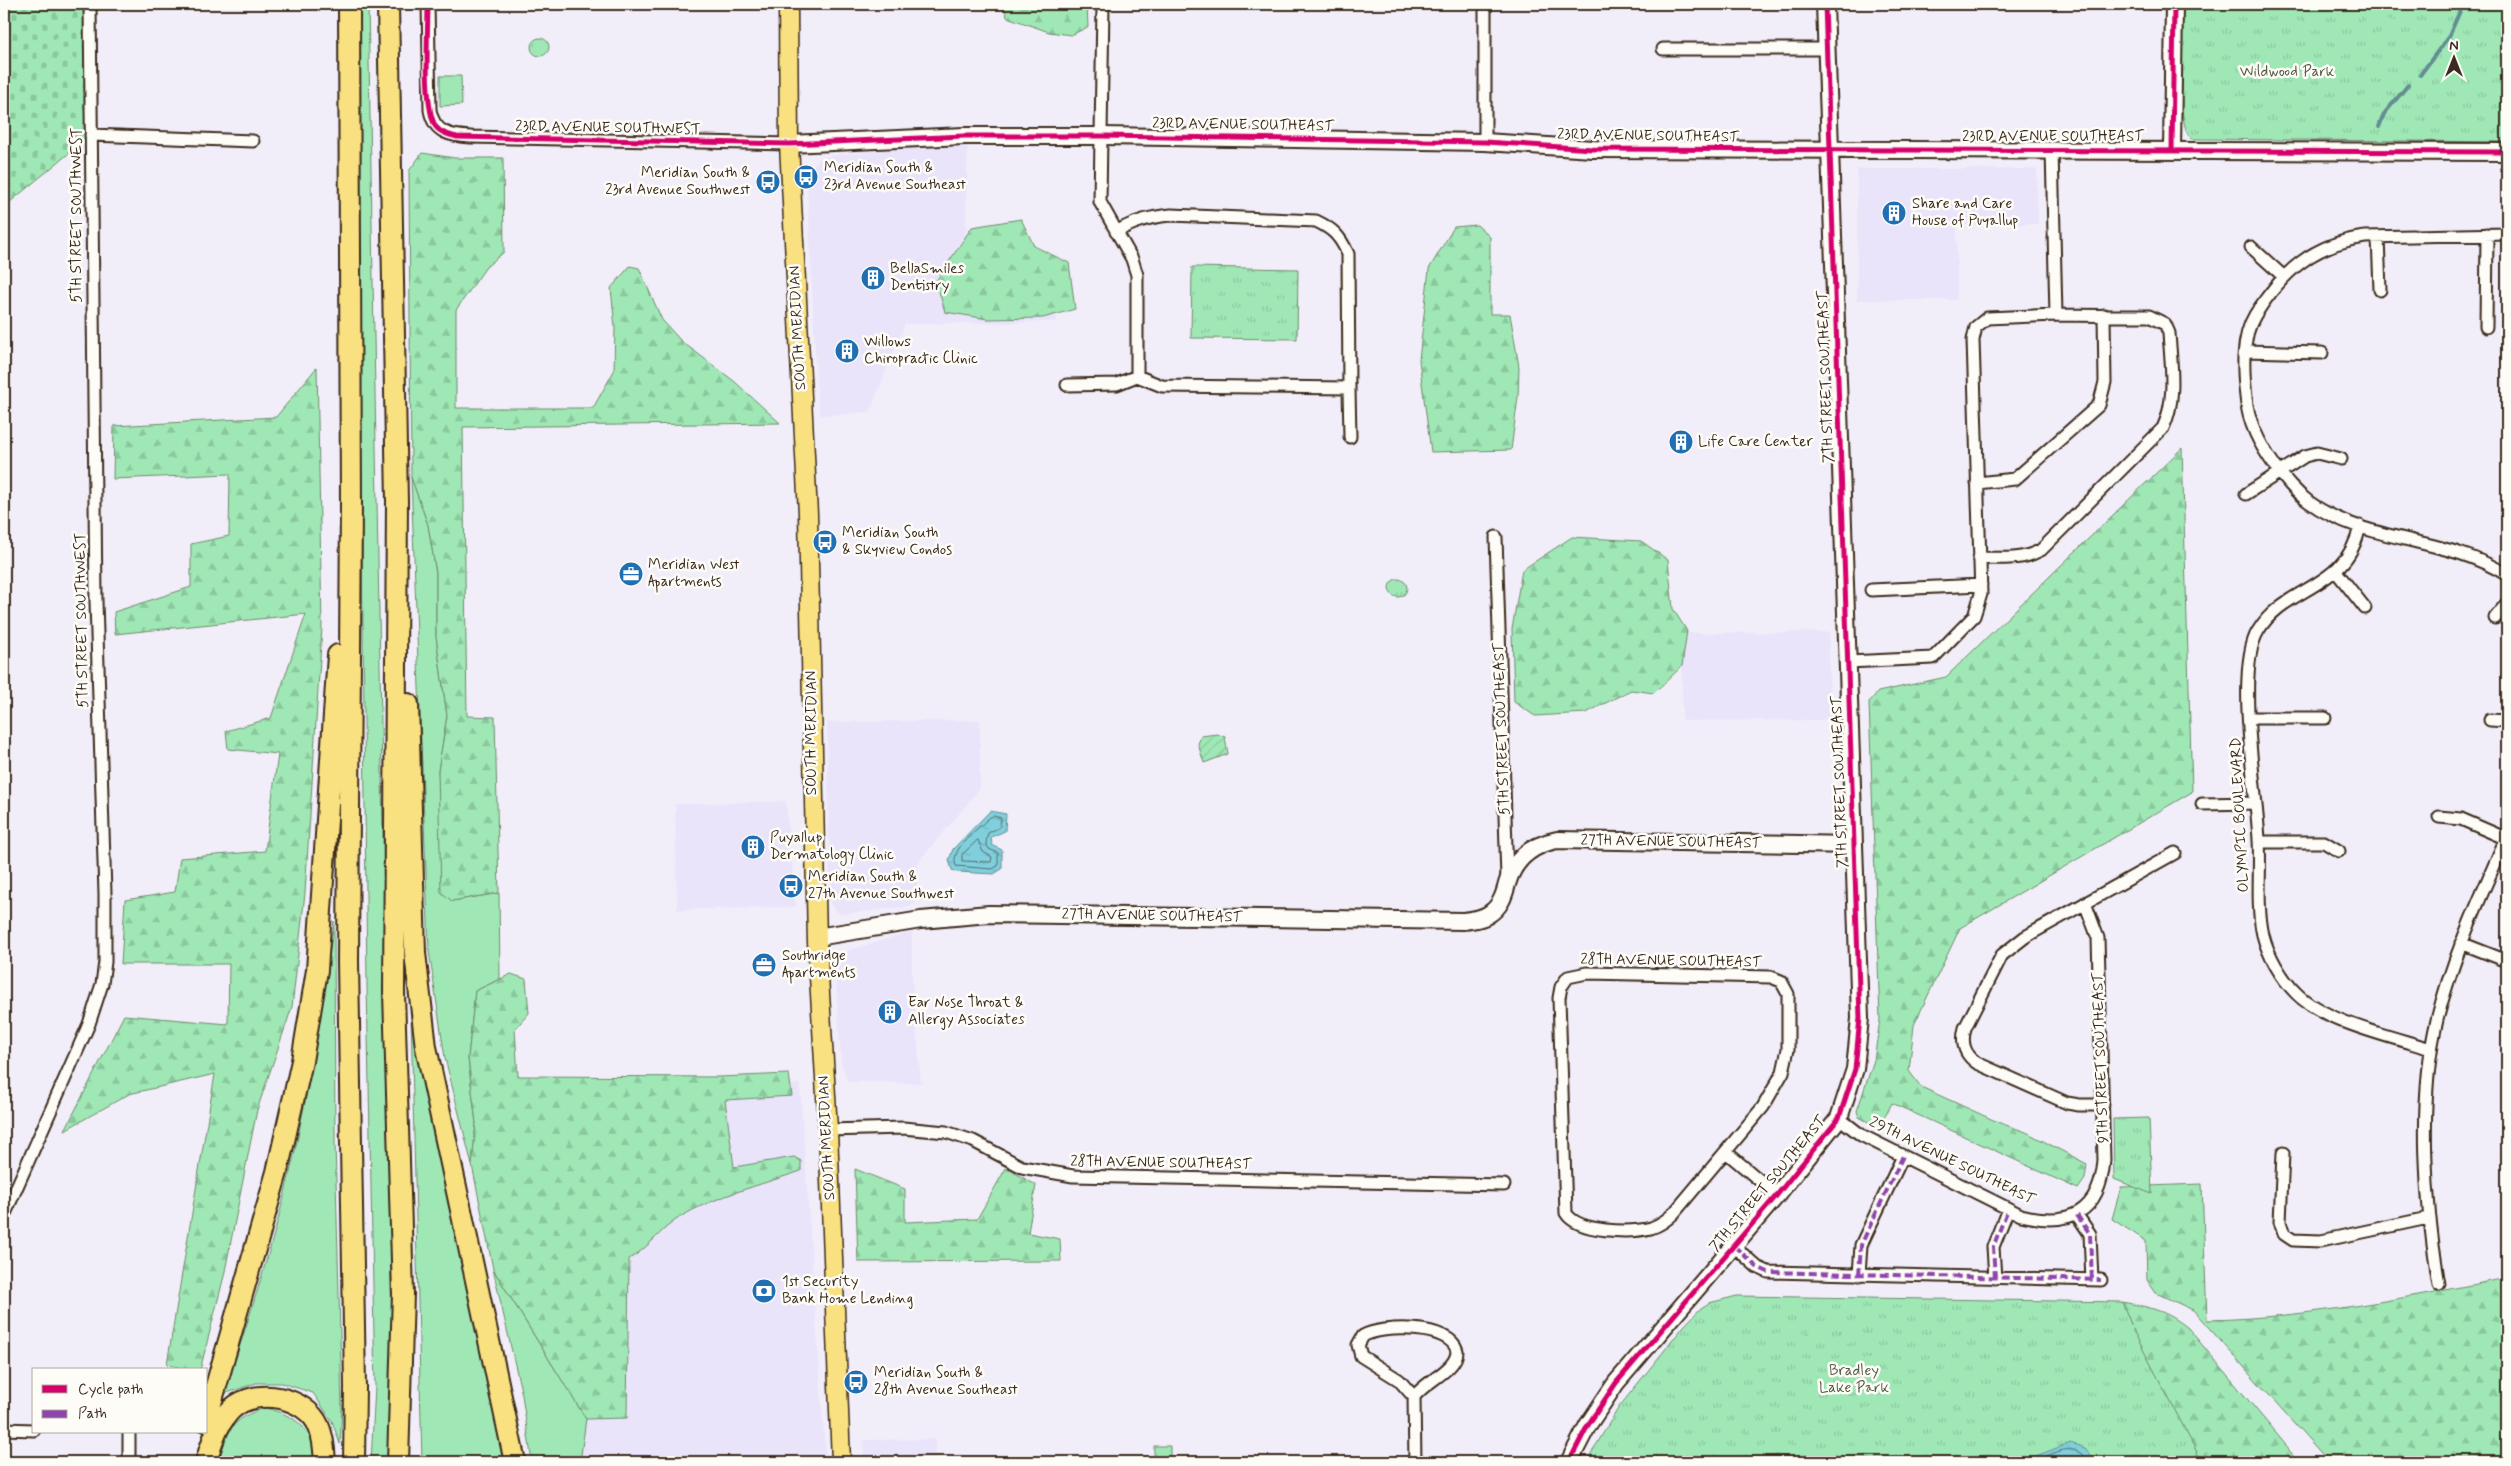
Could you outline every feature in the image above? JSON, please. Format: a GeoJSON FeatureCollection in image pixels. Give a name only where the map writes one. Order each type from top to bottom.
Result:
{"type":"FeatureCollection","features":[{"type":"Feature","properties":{"kind":"highway"},"geometry":{"type":"LineString","coordinates":[[349,4],[351,503],[348,962],[355,1387],[354,1462]]}},
{"type":"Feature","properties":{"kind":"highway"},"geometry":{"type":"LineString","coordinates":[[388,4],[397,502],[394,993],[403,1294],[398,1462]]}},
{"type":"Feature","properties":{"kind":"highway"},"geometry":{"type":"LineString","coordinates":[[397,502],[410,737],[415,953],[426,1047],[515,1462]]}},
{"type":"Feature","properties":{"kind":"highway"},"geometry":{"type":"LineString","coordinates":[[208,1413],[277,1172],[302,1061],[316,978],[332,730],[351,503]]}},
{"type":"Feature","properties":{"kind":"highway"},"geometry":{"type":"LineString","coordinates":[[206,1462],[214,1438],[228,1412],[242,1402],[258,1397],[282,1398],[296,1404],[312,1416],[320,1432],[325,1462]]}},
{"type":"Feature","properties":{"kind":"highway"},"geometry":{"type":"LineString","coordinates":[[194,1462],[202,1434]]}},
{"type":"Feature","properties":{"kind":"main road","name":"SOUTH MERIDIAN"},"geometry":{"type":"LineString","coordinates":[[788,4],[789,144],[808,514],[816,937],[828,1130],[842,1462]]}},
{"type":"Feature","properties":{"kind":"street","name":"5TH STREET SOUTHWEST"},"geometry":{"type":"LineString","coordinates":[[4,1216],[89,1024],[102,984],[105,962],[105,894],[96,601],[90,4]]}},
{"type":"Feature","properties":{"kind":"street","name":"23RD AVENUE SOUTHWEST"},"geometry":{"type":"LineString","coordinates":[[428,4],[429,101],[433,120],[442,132],[457,137],[789,144]]}},
{"type":"Feature","properties":{"kind":"street"},"geometry":{"type":"LineString","coordinates":[[1103,4],[1100,202],[1132,259],[1137,274],[1137,376]]}},
{"type":"Feature","properties":{"kind":"street"},"geometry":{"type":"LineString","coordinates":[[1485,4],[1485,142]]}},
{"type":"Feature","properties":{"kind":"street","name":"7TH STREET SOUTHEAST"},"geometry":{"type":"LineString","coordinates":[[1568,1462],[1588,1425],[1616,1383],[1777,1195],[1839,1118],[1855,1069],[1860,1018],[1825,49],[1825,4]]}},
{"type":"Feature","properties":{"kind":"street"},"geometry":{"type":"LineString","coordinates":[[2172,151],[2174,4]]}},
{"type":"Feature","properties":{"kind":"street"},"geometry":{"type":"LineString","coordinates":[[1663,49],[1825,49]]}},
{"type":"Feature","properties":{"kind":"street"},"geometry":{"type":"LineString","coordinates":[[91,135],[253,141]]}},
{"type":"Feature","properties":{"kind":"street","name":"23RD AVENUE SOUTHEAST"},"geometry":{"type":"LineString","coordinates":[[789,144],[964,136],[1102,136],[1485,142],[1593,149],[2507,152]]}},
{"type":"Feature","properties":{"kind":"street"},"geometry":{"type":"LineString","coordinates":[[2052,150],[2056,315]]}},
{"type":"Feature","properties":{"kind":"street"},"geometry":{"type":"LineString","coordinates":[[1116,232],[1134,222],[1150,217],[1171,216],[1316,221],[1332,229],[1341,238],[1348,254],[1350,437]]}},
{"type":"Feature","properties":{"kind":"street"},"geometry":{"type":"LineString","coordinates":[[2486,327],[2487,234]]}},
{"type":"Feature","properties":{"kind":"street"},"geometry":{"type":"LineString","coordinates":[[2507,234],[2351,239],[2323,249],[2282,276],[2253,319],[2245,351],[2245,390],[2249,419],[2256,435],[2280,472],[2290,485],[2309,502],[2360,526],[2471,556],[2490,564],[2507,575]]}},
{"type":"Feature","properties":{"kind":"street"},"geometry":{"type":"LineString","coordinates":[[2378,237],[2380,290]]}},
{"type":"Feature","properties":{"kind":"street"},"geometry":{"type":"LineString","coordinates":[[2251,247],[2282,276]]}},
{"type":"Feature","properties":{"kind":"street"},"geometry":{"type":"LineString","coordinates":[[1848,662],[1933,658],[1974,616],[1981,594],[1979,558],[1973,340],[1976,327],[1987,318],[2056,315],[2149,316],[2165,324],[2169,333],[2172,396],[2169,414],[2162,428],[2041,550],[2021,558],[1979,558]]}},
{"type":"Feature","properties":{"kind":"street"},"geometry":{"type":"LineString","coordinates":[[1977,483],[2015,479],[2099,406],[2105,382],[2104,315]]}},
{"type":"Feature","properties":{"kind":"street"},"geometry":{"type":"LineString","coordinates":[[2245,351],[2322,352]]}},
{"type":"Feature","properties":{"kind":"street"},"geometry":{"type":"LineString","coordinates":[[1067,385],[1117,384],[1137,376],[1162,386],[1349,388]]}},
{"type":"Feature","properties":{"kind":"street"},"geometry":{"type":"LineString","coordinates":[[2246,494],[2310,454],[2317,453],[2341,459]]}},
{"type":"Feature","properties":{"kind":"street","name":"OLYMPIC BOULEVARD"},"geometry":{"type":"LineString","coordinates":[[2360,526],[2353,550],[2335,570],[2326,579],[2274,612],[2256,632],[2248,673],[2255,803],[2260,842],[2260,900],[2264,936],[2276,966],[2296,992],[2306,1001],[2343,1020],[2431,1049]]}},
{"type":"Feature","properties":{"kind":"street","name":"5TH STREET SOUTHEAST"},"geometry":{"type":"LineString","coordinates":[[1489,915],[1504,896],[1507,882],[1496,537]]}},
{"type":"Feature","properties":{"kind":"street"},"geometry":{"type":"LineString","coordinates":[[2335,570],[2366,608]]}},
{"type":"Feature","properties":{"kind":"street"},"geometry":{"type":"LineString","coordinates":[[1871,590],[1981,585]]}},
{"type":"Feature","properties":{"kind":"street"},"geometry":{"type":"LineString","coordinates":[[2495,618],[2507,604]]}},
{"type":"Feature","properties":{"kind":"street"},"geometry":{"type":"LineString","coordinates":[[2250,718],[2325,718]]}},
{"type":"Feature","properties":{"kind":"street"},"geometry":{"type":"LineString","coordinates":[[2490,720],[2507,721]]}},
{"type":"Feature","properties":{"kind":"street"},"geometry":{"type":"LineString","coordinates":[[2202,804],[2255,803]]}},
{"type":"Feature","properties":{"kind":"street"},"geometry":{"type":"LineString","coordinates":[[2439,1284],[2428,1218],[2426,1153],[2431,1049],[2437,1020],[2461,943],[2507,838],[2461,819],[2440,817]]}},
{"type":"Feature","properties":{"kind":"street","name":"27TH AVENUE SOUTHEAST"},"geometry":{"type":"LineString","coordinates":[[1507,882],[1513,868],[1521,857],[1541,844],[1557,840],[1854,846]]}},
{"type":"Feature","properties":{"kind":"street"},"geometry":{"type":"LineString","coordinates":[[2260,842],[2324,842],[2339,851]]}},
{"type":"Feature","properties":{"kind":"street"},"geometry":{"type":"LineString","coordinates":[[2103,1105],[2067,1103],[1977,1063],[1964,1050],[1963,1036],[1965,1028],[2002,955],[2015,943],[2175,853]]}},
{"type":"Feature","properties":{"kind":"street","name":"9TH STREET SOUTHEAST"},"geometry":{"type":"LineString","coordinates":[[2080,1213],[2099,1189],[2103,1174],[2098,938],[2085,903]]}},
{"type":"Feature","properties":{"kind":"street","name":"27TH AVENUE SOUTHEAST"},"geometry":{"type":"LineString","coordinates":[[816,937],[921,920],[989,914],[1453,921],[1479,919],[1489,915]]}},
{"type":"Feature","properties":{"kind":"street"},"geometry":{"type":"LineString","coordinates":[[2461,943],[2507,961]]}},
{"type":"Feature","properties":{"kind":"street","name":"28TH AVENUE SOUTHEAST"},"geometry":{"type":"LineString","coordinates":[[1587,973],[1766,977],[1781,981],[1787,991],[1788,1004],[1788,1049],[1783,1072],[1763,1107],[1726,1152],[1674,1213],[1659,1225],[1641,1229],[1599,1229],[1583,1227],[1575,1223],[1566,1213],[1564,1201],[1558,1004],[1563,982],[1571,975],[1587,973]]}},
{"type":"Feature","properties":{"kind":"street","name":"29TH AVENUE SOUTHEAST"},"geometry":{"type":"LineString","coordinates":[[1839,1118],[1861,1135],[2021,1215],[2046,1220],[2080,1213]]}},
{"type":"Feature","properties":{"kind":"street","name":"28TH AVENUE SOUTHEAST"},"geometry":{"type":"LineString","coordinates":[[828,1130],[903,1128],[946,1132],[973,1141],[1022,1167],[1073,1176],[1504,1185]]}},
{"type":"Feature","properties":{"kind":"street"},"geometry":{"type":"LineString","coordinates":[[1726,1152],[1777,1195]]}},
{"type":"Feature","properties":{"kind":"street"},"geometry":{"type":"LineString","coordinates":[[2283,1153],[2280,1222],[2284,1234],[2293,1240],[2321,1241],[2428,1218]]}},
{"type":"Feature","properties":{"kind":"street"},"geometry":{"type":"LineString","coordinates":[[1858,1275],[1861,1245],[1903,1156]]}},
{"type":"Feature","properties":{"kind":"street"},"geometry":{"type":"LineString","coordinates":[[1995,1278],[1993,1247],[2008,1209]]}},
{"type":"Feature","properties":{"kind":"street"},"geometry":{"type":"LineString","coordinates":[[1734,1246],[1757,1266],[1768,1272],[2096,1280],[2090,1234],[2080,1213]]}},
{"type":"Feature","properties":{"kind":"street"},"geometry":{"type":"LineString","coordinates":[[1414,1398],[1399,1380],[1361,1356],[1358,1345],[1363,1336],[1381,1330],[1414,1330],[1442,1334],[1452,1340],[1458,1351],[1455,1362],[1422,1387],[1414,1398],[1415,1462]]}},
{"type":"Feature","properties":{"kind":"street"},"geometry":{"type":"LineString","coordinates":[[4,1429],[32,1430]]}},
{"type":"Feature","properties":{"kind":"street"},"geometry":{"type":"LineString","coordinates":[[129,1434],[129,1462]]}},
{"type":"Feature","properties":{"kind":"shaded area"},"geometry":{"type":"Polygon","coordinates":[[[968,145],[965,254],[1058,260],[1057,322],[905,324],[870,412],[820,416],[817,394],[807,181],[810,168],[820,159],[833,155],[925,146],[968,145]]]}},
{"type":"Feature","properties":{"kind":"shaded area"},"geometry":{"type":"Polygon","coordinates":[[[1857,169],[2037,169],[2038,224],[1957,225],[1957,300],[1857,300],[1857,169]]]}},
{"type":"Feature","properties":{"kind":"shaded area"},"geometry":{"type":"Polygon","coordinates":[[[1829,632],[1830,720],[1682,721],[1682,633],[1829,632]]]}},
{"type":"Feature","properties":{"kind":"shaded area"},"geometry":{"type":"Polygon","coordinates":[[[980,720],[980,789],[917,864],[917,902],[908,907],[845,914],[838,913],[830,904],[827,722],[980,720]]]}},
{"type":"Feature","properties":{"kind":"shaded area"},"geometry":{"type":"Polygon","coordinates":[[[786,801],[796,907],[677,910],[675,804],[786,801]]]}},
{"type":"Feature","properties":{"kind":"shaded area"},"geometry":{"type":"Polygon","coordinates":[[[912,932],[912,973],[921,1083],[848,1082],[841,1063],[835,970],[837,960],[843,953],[855,948],[912,932]]]}},
{"type":"Feature","properties":{"kind":"shaded area"},"geometry":{"type":"Polygon","coordinates":[[[800,1084],[826,1462],[580,1462],[586,1419],[627,1417],[632,1087],[800,1084]]]}},
{"type":"Feature","properties":{"kind":"shaded area"},"geometry":{"type":"Polygon","coordinates":[[[935,1439],[935,1462],[864,1462],[863,1440],[935,1439]]]}},
{"type":"Feature","properties":{"kind":"green space"},"geometry":{"type":"Polygon","coordinates":[[[4,4],[90,4],[91,135],[4,207],[4,4]]]}},
{"type":"Feature","properties":{"kind":"green space"},"geometry":{"type":"Polygon","coordinates":[[[356,4],[368,4],[392,1331],[390,1462],[371,1462],[375,1387],[367,984],[356,4]]]}},
{"type":"Feature","properties":{"kind":"green space"},"geometry":{"type":"Polygon","coordinates":[[[1004,4],[1087,4],[1088,27],[1071,35],[1049,32],[1007,17],[1004,4]]]}},
{"type":"Feature","properties":{"kind":"green space","name":"Wildwood Park"},"geometry":{"type":"Polygon","coordinates":[[[2183,4],[2507,4],[2507,142],[2192,139],[2186,130],[2181,97],[2183,4]]]}},
{"type":"Feature","properties":{"kind":"green space"},"geometry":{"type":"Polygon","coordinates":[[[540,38],[546,41],[549,47],[546,53],[540,56],[534,53],[531,47],[534,41],[540,38]]]}},
{"type":"Feature","properties":{"kind":"green space"},"geometry":{"type":"Polygon","coordinates":[[[440,76],[461,76],[462,105],[440,106],[440,76]]]}},
{"type":"Feature","properties":{"kind":"green space"},"geometry":{"type":"Polygon","coordinates":[[[422,153],[455,158],[503,158],[504,252],[486,267],[456,310],[456,408],[593,408],[614,371],[615,327],[611,288],[630,266],[639,268],[662,320],[681,341],[734,381],[780,423],[463,427],[467,716],[495,717],[499,893],[452,901],[441,892],[438,771],[447,716],[436,636],[436,573],[428,525],[411,477],[409,171],[422,153]]]}},
{"type":"Feature","properties":{"kind":"green space"},"geometry":{"type":"Polygon","coordinates":[[[1021,219],[1034,246],[1069,263],[1075,309],[1043,318],[988,319],[945,312],[936,281],[972,227],[1021,219]]]}},
{"type":"Feature","properties":{"kind":"green space"},"geometry":{"type":"Polygon","coordinates":[[[1477,225],[1490,237],[1490,314],[1510,314],[1519,367],[1518,397],[1511,450],[1431,452],[1419,360],[1429,269],[1454,227],[1477,225]]]}},
{"type":"Feature","properties":{"kind":"green space"},"geometry":{"type":"Polygon","coordinates":[[[1192,267],[1298,269],[1297,339],[1191,338],[1192,267]]]}},
{"type":"Feature","properties":{"kind":"green space"},"geometry":{"type":"Polygon","coordinates":[[[317,367],[322,627],[305,893],[292,1007],[257,1110],[224,1276],[201,1368],[181,1368],[167,1364],[215,1074],[129,1094],[65,1130],[124,1015],[228,1024],[229,964],[121,964],[125,900],[175,892],[180,858],[265,851],[278,754],[228,749],[226,731],[271,718],[306,614],[115,634],[114,612],[191,587],[191,544],[229,536],[230,474],[113,479],[114,426],[276,417],[317,367]]]}},
{"type":"Feature","properties":{"kind":"green space"},"geometry":{"type":"Polygon","coordinates":[[[2182,448],[2192,792],[1960,928],[1914,1025],[1909,1071],[1921,1087],[2000,1123],[2026,1132],[2087,1164],[2085,1179],[2078,1189],[1892,1103],[1879,1128],[1859,1117],[1857,1111],[1874,1060],[1880,1020],[1869,702],[1878,692],[1946,677],[2182,448]]]}},
{"type":"Feature","properties":{"kind":"green space"},"geometry":{"type":"Polygon","coordinates":[[[411,477],[428,525],[436,573],[436,636],[447,716],[438,771],[452,901],[499,893],[500,979],[475,991],[468,1058],[476,1123],[472,1165],[445,1058],[429,951],[411,477]]]}},
{"type":"Feature","properties":{"kind":"green space"},"geometry":{"type":"Polygon","coordinates":[[[1572,537],[1641,541],[1668,560],[1673,609],[1687,631],[1682,666],[1654,693],[1631,690],[1586,713],[1535,716],[1514,702],[1512,629],[1522,570],[1572,537]]]}},
{"type":"Feature","properties":{"kind":"green space"},"geometry":{"type":"Polygon","coordinates":[[[1394,579],[1402,579],[1407,584],[1405,595],[1394,597],[1389,592],[1389,584],[1394,579]]]}},
{"type":"Feature","properties":{"kind":"green space"},"geometry":{"type":"Polygon","coordinates":[[[1217,734],[1225,737],[1228,754],[1204,763],[1198,744],[1201,736],[1217,734]]]}},
{"type":"Feature","properties":{"kind":"green space"},"geometry":{"type":"Polygon","coordinates":[[[334,921],[335,1143],[342,1409],[340,1444],[332,1421],[313,1393],[282,1383],[256,1383],[224,1394],[269,1251],[292,1164],[316,1043],[334,921]]]}},
{"type":"Feature","properties":{"kind":"green space"},"geometry":{"type":"Polygon","coordinates":[[[511,974],[526,979],[529,1013],[515,1029],[518,1076],[720,1077],[789,1074],[792,1096],[725,1100],[734,1167],[794,1157],[801,1161],[801,1171],[700,1206],[673,1222],[641,1251],[629,1259],[627,1418],[586,1419],[493,1269],[472,1165],[476,1123],[468,1058],[475,991],[511,974]]]}},
{"type":"Feature","properties":{"kind":"green space"},"geometry":{"type":"Polygon","coordinates":[[[410,976],[503,1462],[422,1462],[410,976]]]}},
{"type":"Feature","properties":{"kind":"green space"},"geometry":{"type":"Polygon","coordinates":[[[2149,1118],[2152,1194],[2114,1179],[2113,1119],[2149,1118]]]}},
{"type":"Feature","properties":{"kind":"green space"},"geometry":{"type":"Polygon","coordinates":[[[1006,1168],[1036,1185],[1028,1233],[1060,1239],[1061,1261],[858,1262],[855,1169],[905,1189],[905,1222],[977,1219],[1006,1168]]]}},
{"type":"Feature","properties":{"kind":"green space"},"geometry":{"type":"Polygon","coordinates":[[[2202,1184],[2207,1320],[2321,1311],[2507,1278],[2507,1462],[2329,1462],[2193,1310],[2156,1293],[2147,1280],[2146,1241],[2112,1219],[2121,1187],[2202,1184]]]}},
{"type":"Feature","properties":{"kind":"green space"},"geometry":{"type":"Polygon","coordinates":[[[493,1269],[586,1419],[580,1462],[532,1462],[522,1395],[493,1269]]]}},
{"type":"Feature","properties":{"kind":"green space","name":"Bradley Lake Park"},"geometry":{"type":"Polygon","coordinates":[[[1737,1296],[2122,1302],[2135,1334],[2202,1462],[1586,1462],[1619,1407],[1684,1326],[1701,1308],[1709,1303],[1737,1296]]]}},
{"type":"Feature","properties":{"kind":"green space"},"geometry":{"type":"Polygon","coordinates":[[[2122,1302],[2165,1313],[2188,1328],[2300,1462],[2142,1462],[2119,1363],[2122,1302]]]}},
{"type":"Feature","properties":{"kind":"green space"},"geometry":{"type":"Polygon","coordinates":[[[265,1408],[294,1419],[301,1425],[311,1441],[315,1462],[218,1462],[232,1427],[244,1417],[265,1408]]]}},
{"type":"Feature","properties":{"kind":"green space"},"geometry":{"type":"Polygon","coordinates":[[[1154,1446],[1170,1446],[1170,1462],[1154,1462],[1154,1446]]]}},
{"type":"Feature","properties":{"kind":"water"},"geometry":{"type":"Polygon","coordinates":[[[990,811],[1006,814],[1005,831],[991,837],[992,845],[1002,850],[1002,869],[994,874],[957,872],[952,870],[949,860],[953,849],[990,811]]]}},
{"type":"Feature","properties":{"kind":"water"},"geometry":{"type":"Polygon","coordinates":[[[2070,1443],[2085,1448],[2097,1462],[2020,1462],[2070,1443]]]}},
{"type":"Feature","properties":{"kind":"waterway"},"geometry":{"type":"LineString","coordinates":[[2420,75],[2449,36],[2463,4]]}},
{"type":"Feature","properties":{"kind":"waterway"},"geometry":{"type":"LineString","coordinates":[[2379,127],[2384,114],[2408,85]]}},
{"type":"Feature","properties":{"kind":"marked path"},"geometry":{"type":"LineString","coordinates":[[1859,1275],[1861,1245],[1903,1156]]}},
{"type":"Feature","properties":{"kind":"marked path"},"geometry":{"type":"LineString","coordinates":[[1995,1278],[1993,1247],[2008,1209]]}},
{"type":"Feature","properties":{"kind":"marked path"},"geometry":{"type":"LineString","coordinates":[[2077,1215],[2090,1234],[2092,1280]]}},
{"type":"Feature","properties":{"kind":"marked path"},"geometry":{"type":"LineString","coordinates":[[1734,1246],[1757,1267],[1768,1272],[2101,1280]]}},
{"type":"Feature","properties":{"kind":"cycle path"},"geometry":{"type":"LineString","coordinates":[[428,4],[428,87],[432,118],[438,129],[445,134],[457,137],[789,144],[964,136],[1102,136],[1485,142],[1593,149],[2507,152]]}},
{"type":"Feature","properties":{"kind":"cycle path"},"geometry":{"type":"LineString","coordinates":[[1569,1462],[1588,1425],[1616,1383],[1777,1195],[1839,1118],[1855,1069],[1860,1018],[1825,4]]}},
{"type":"Feature","properties":{"kind":"cycle path"},"geometry":{"type":"LineString","coordinates":[[2172,151],[2174,4]]}},
{"type":"Feature","properties":{"kind":"place","name":"Meridian South & 23rd Avenue Southeast"},"geometry":{"type":"Point","coordinates":[806,177]}},
{"type":"Feature","properties":{"kind":"place","name":"Meridian South & 23rd Avenue Southwest"},"geometry":{"type":"Point","coordinates":[768,182]}},
{"type":"Feature","properties":{"kind":"place","name":"Share and Care House of Puyallup"},"geometry":{"type":"Point","coordinates":[1894,213]}},
{"type":"Feature","properties":{"kind":"place","name":"BellaSmiles Dentistry"},"geometry":{"type":"Point","coordinates":[873,278]}},
{"type":"Feature","properties":{"kind":"place","name":"Willows Chiropractic Clinic"},"geometry":{"type":"Point","coordinates":[847,351]}},
{"type":"Feature","properties":{"kind":"place","name":"Life Care Center"},"geometry":{"type":"Point","coordinates":[1681,442]}},
{"type":"Feature","properties":{"kind":"place","name":"Meridian South & Skyview Condos"},"geometry":{"type":"Point","coordinates":[825,542]}},
{"type":"Feature","properties":{"kind":"place","name":"Meridian West Apartments"},"geometry":{"type":"Point","coordinates":[631,574]}},
{"type":"Feature","properties":{"kind":"place","name":"Puyallup Dermatology Clinic"},"geometry":{"type":"Point","coordinates":[753,847]}},
{"type":"Feature","properties":{"kind":"place","name":"Meridian South & 27th Avenue Southwest"},"geometry":{"type":"Point","coordinates":[791,886]}},
{"type":"Feature","properties":{"kind":"place","name":"Southridge Apartments"},"geometry":{"type":"Point","coordinates":[764,965]}},
{"type":"Feature","properties":{"kind":"place","name":"Ear Nose Throat & Allergy Associates"},"geometry":{"type":"Point","coordinates":[890,1012]}},
{"type":"Feature","properties":{"kind":"place","name":"1st Security Bank Home Lending"},"geometry":{"type":"Point","coordinates":[764,1291]}},
{"type":"Feature","properties":{"kind":"place","name":"Meridian South & 28th Avenue Southeast"},"geometry":{"type":"Point","coordinates":[856,1382]}}]}
